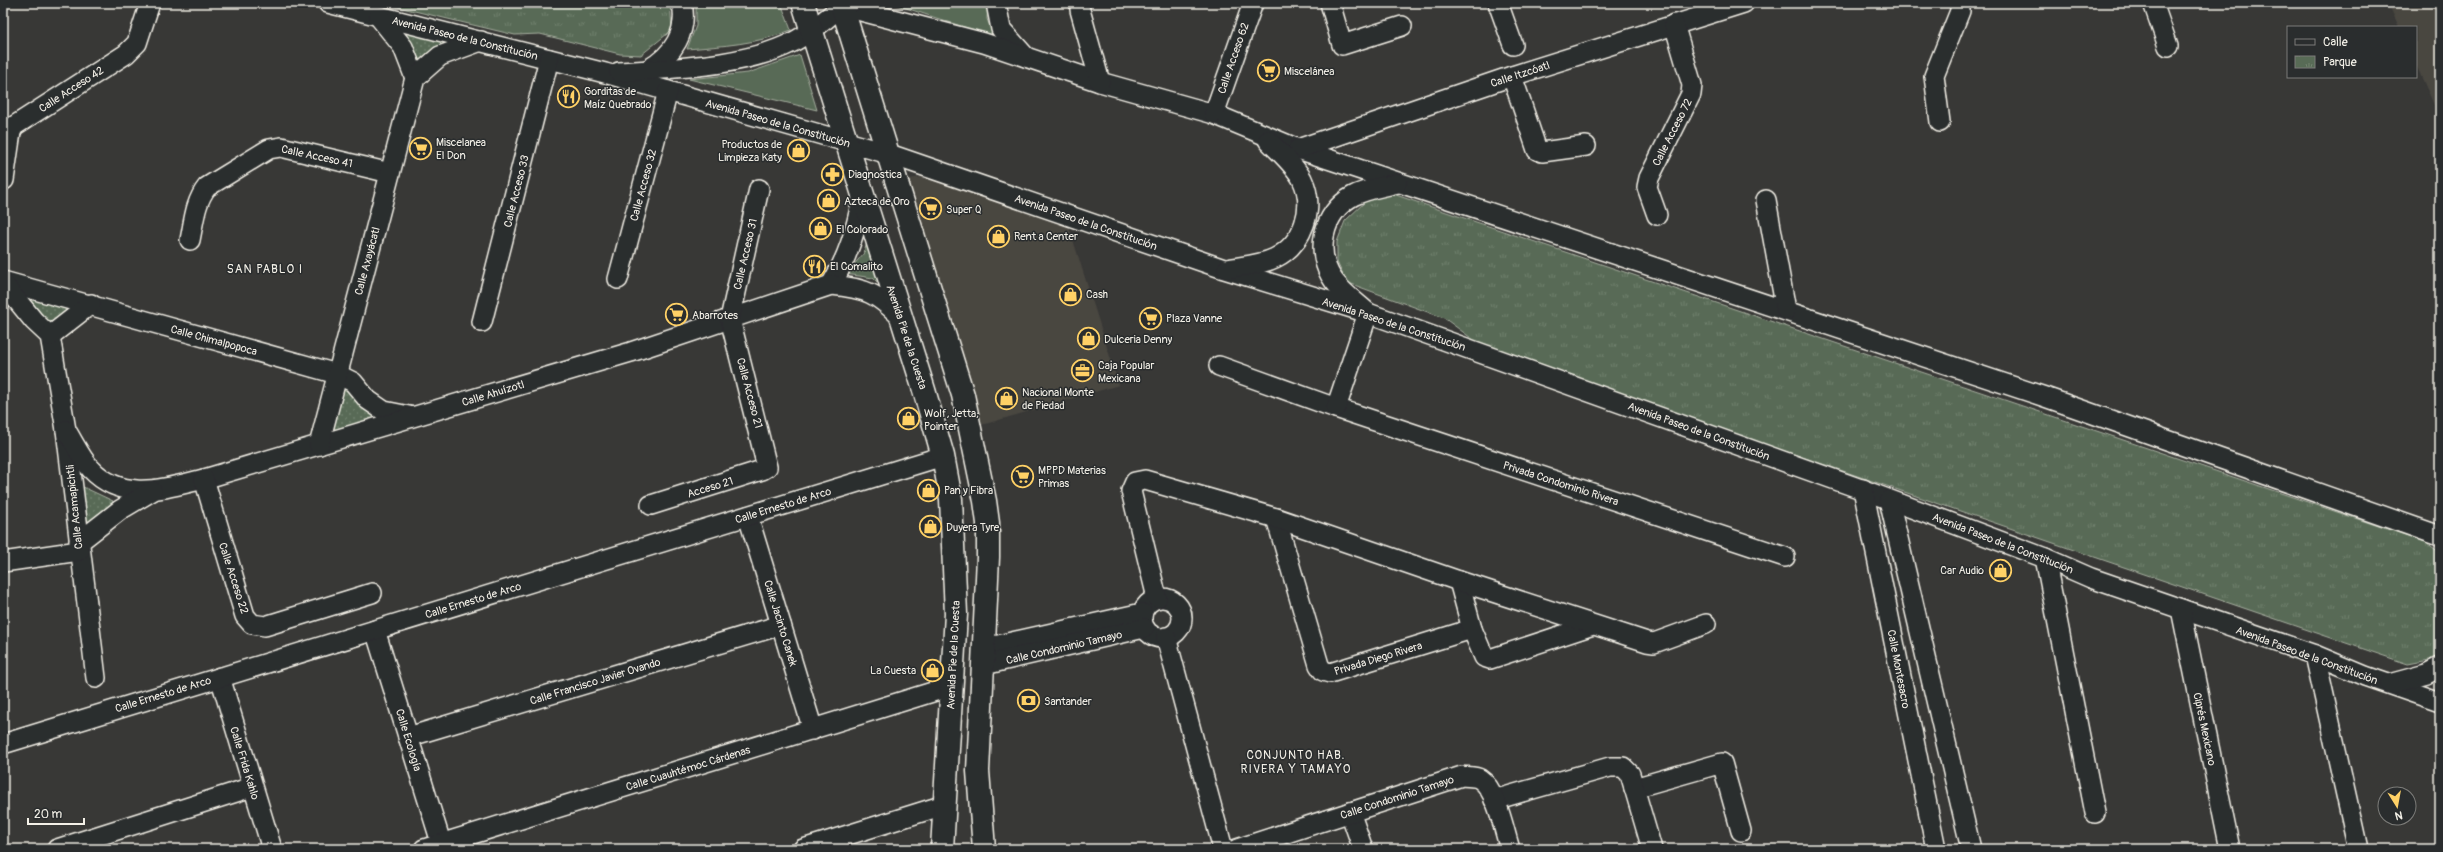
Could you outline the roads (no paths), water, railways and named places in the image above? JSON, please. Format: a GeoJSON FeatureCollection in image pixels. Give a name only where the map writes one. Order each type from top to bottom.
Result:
{"type":"FeatureCollection","features":[{"type":"Feature","properties":{"kind":"main road","name":"Avenida Pie de la Cuesta"},"geometry":{"type":"LineString","coordinates":[[803,3],[862,198],[902,318],[943,456],[951,498],[956,614],[942,849]]}},
{"type":"Feature","properties":{"kind":"main road"},"geometry":{"type":"LineString","coordinates":[[843,4],[963,395],[985,501],[988,522],[984,657],[978,771],[984,849]]}},
{"type":"Feature","properties":{"kind":"street","name":"Calle Acceso 42"},"geometry":{"type":"LineString","coordinates":[[4,180],[10,132],[14,126],[126,54],[137,43],[150,3]]}},
{"type":"Feature","properties":{"kind":"street","name":"Avenida Paseo de la Constitución"},"geometry":{"type":"LineString","coordinates":[[328,3],[605,73],[889,154],[1224,270],[1368,313],[1863,489],[2045,558],[2091,578],[2315,655],[2440,702]]}},
{"type":"Feature","properties":{"kind":"street"},"geometry":{"type":"LineString","coordinates":[[649,69],[669,54],[676,44],[683,20],[682,3]]}},
{"type":"Feature","properties":{"kind":"street"},"geometry":{"type":"LineString","coordinates":[[996,3],[1001,29],[1026,57]]}},
{"type":"Feature","properties":{"kind":"street","name":"Calle Acceso 62"},"geometry":{"type":"LineString","coordinates":[[1214,114],[1253,3]]}},
{"type":"Feature","properties":{"kind":"street"},"geometry":{"type":"LineString","coordinates":[[1330,3],[1342,45],[1402,26]]}},
{"type":"Feature","properties":{"kind":"street"},"geometry":{"type":"LineString","coordinates":[[1498,3],[1513,45]]}},
{"type":"Feature","properties":{"kind":"street","name":"Calle Itzcóatl"},"geometry":{"type":"LineString","coordinates":[[1298,149],[1512,76],[1744,3]]}},
{"type":"Feature","properties":{"kind":"street"},"geometry":{"type":"LineString","coordinates":[[1940,122],[1934,76],[1960,11],[1960,3]]}},
{"type":"Feature","properties":{"kind":"street"},"geometry":{"type":"LineString","coordinates":[[2153,3],[2168,46]]}},
{"type":"Feature","properties":{"kind":"street"},"geometry":{"type":"LineString","coordinates":[[605,73],[733,60],[774,50],[794,42],[843,4],[984,43],[1100,82],[1214,114],[1265,137],[1298,149],[1397,183],[1786,310],[2439,536]]}},
{"type":"Feature","properties":{"kind":"street"},"geometry":{"type":"LineString","coordinates":[[1080,10],[1100,82]]}},
{"type":"Feature","properties":{"kind":"street"},"geometry":{"type":"LineString","coordinates":[[378,16],[403,47],[415,78],[440,56],[481,41]]}},
{"type":"Feature","properties":{"kind":"street","name":"Calle Acceso 72"},"geometry":{"type":"LineString","coordinates":[[1657,215],[1647,187],[1649,178],[1688,104],[1692,86],[1674,24]]}},
{"type":"Feature","properties":{"kind":"street","name":"Calle Acceso 33"},"geometry":{"type":"LineString","coordinates":[[482,322],[549,59]]}},
{"type":"Feature","properties":{"kind":"street"},"geometry":{"type":"LineString","coordinates":[[1512,76],[1537,150],[1542,152],[1586,146]]}},
{"type":"Feature","properties":{"kind":"street","name":"Calle Axayácatl"},"geometry":{"type":"LineString","coordinates":[[319,445],[415,78]]}},
{"type":"Feature","properties":{"kind":"street","name":"Calle Acceso 32"},"geometry":{"type":"LineString","coordinates":[[618,279],[668,91]]}},
{"type":"Feature","properties":{"kind":"street"},"geometry":{"type":"LineString","coordinates":[[1224,270],[1275,258],[1292,245],[1304,227],[1308,202],[1301,178],[1265,137]]}},
{"type":"Feature","properties":{"kind":"street","name":"Calle Acceso 41"},"geometry":{"type":"LineString","coordinates":[[190,240],[196,206],[201,194],[207,187],[247,164],[269,149],[281,147],[390,173]]}},
{"type":"Feature","properties":{"kind":"street"},"geometry":{"type":"LineString","coordinates":[[1336,408],[1368,313],[1342,290],[1329,273],[1323,251],[1325,229],[1336,210],[1344,202],[1364,192],[1397,183]]}},
{"type":"Feature","properties":{"kind":"street","name":"Calle Acceso 31"},"geometry":{"type":"LineString","coordinates":[[730,319],[759,189]]}},
{"type":"Feature","properties":{"kind":"street"},"geometry":{"type":"LineString","coordinates":[[831,285],[842,266],[854,238],[862,198]]}},
{"type":"Feature","properties":{"kind":"street"},"geometry":{"type":"LineString","coordinates":[[1766,200],[1786,310]]}},
{"type":"Feature","properties":{"kind":"street"},"geometry":{"type":"LineString","coordinates":[[3,282],[34,321],[50,336],[91,304]]}},
{"type":"Feature","properties":{"kind":"street","name":"Calle Chimalpopoca"},"geometry":{"type":"LineString","coordinates":[[3,282],[91,304],[338,374],[353,382],[368,400],[384,412],[413,417]]}},
{"type":"Feature","properties":{"kind":"street","name":"Calle Ahuízotl"},"geometry":{"type":"LineString","coordinates":[[66,430],[91,469],[107,482],[127,490],[152,491],[204,479],[631,352],[831,285],[857,287],[881,298],[902,318]]}},
{"type":"Feature","properties":{"kind":"street","name":"Calle Acceso 21"},"geometry":{"type":"LineString","coordinates":[[730,319],[768,466]]}},
{"type":"Feature","properties":{"kind":"street","name":"Calle Acamapichtli"},"geometry":{"type":"LineString","coordinates":[[50,336],[66,430],[96,678]]}},
{"type":"Feature","properties":{"kind":"street","name":"Privada Condominio Rivera"},"geometry":{"type":"LineString","coordinates":[[1219,366],[1336,408],[1785,557]]}},
{"type":"Feature","properties":{"kind":"street","name":"Calle Ernesto de Arco"},"geometry":{"type":"LineString","coordinates":[[3,744],[943,456]]}},
{"type":"Feature","properties":{"kind":"street","name":"Acceso 21"},"geometry":{"type":"LineString","coordinates":[[651,505],[762,470],[768,466]]}},
{"type":"Feature","properties":{"kind":"street","name":"Calle Acceso 22"},"geometry":{"type":"LineString","coordinates":[[204,479],[245,616],[252,624],[265,626],[372,593]]}},
{"type":"Feature","properties":{"kind":"street"},"geometry":{"type":"LineString","coordinates":[[1157,598],[1131,491],[1135,482],[1145,480],[1276,518],[1590,626],[1654,643],[1706,624]]}},
{"type":"Feature","properties":{"kind":"street","name":"Calle Montesacro"},"geometry":{"type":"LineString","coordinates":[[1863,489],[1936,849]]}},
{"type":"Feature","properties":{"kind":"street","name":"Calle Ahuízotl"},"geometry":{"type":"LineString","coordinates":[[79,546],[120,510],[152,491]]}},
{"type":"Feature","properties":{"kind":"street"},"geometry":{"type":"LineString","coordinates":[[1889,500],[1971,849]]}},
{"type":"Feature","properties":{"kind":"street","name":"Calle Jacinto Canek"},"geometry":{"type":"LineString","coordinates":[[748,516],[813,730]]}},
{"type":"Feature","properties":{"kind":"street","name":"Privada Diego Rivera"},"geometry":{"type":"LineString","coordinates":[[1276,518],[1319,665],[1323,671],[1330,673],[1472,629]]}},
{"type":"Feature","properties":{"kind":"street"},"geometry":{"type":"LineString","coordinates":[[3,562],[79,546]]}},
{"type":"Feature","properties":{"kind":"street"},"geometry":{"type":"LineString","coordinates":[[2045,558],[2095,813]]}},
{"type":"Feature","properties":{"kind":"street"},"geometry":{"type":"LineString","coordinates":[[1458,581],[1472,629],[1480,652],[1484,657],[1490,659],[1590,626]]}},
{"type":"Feature","properties":{"kind":"street"},"geometry":{"type":"LineString","coordinates":[[1157,598],[1170,599],[1175,602],[1182,613],[1180,626],[1172,635],[1166,637],[1154,637],[1143,621],[1147,603],[1157,598]]}},
{"type":"Feature","properties":{"kind":"street","name":"Ciprés Mexicano"},"geometry":{"type":"LineString","coordinates":[[2181,609],[2230,849]]}},
{"type":"Feature","properties":{"kind":"street","name":"Calle Condominio Tamayo"},"geometry":{"type":"LineString","coordinates":[[984,657],[1143,621]]}},
{"type":"Feature","properties":{"kind":"street","name":"Calle Francisco Javier Ovando"},"geometry":{"type":"LineString","coordinates":[[408,737],[781,625]]}},
{"type":"Feature","properties":{"kind":"street","name":"Calle Ecología"},"geometry":{"type":"LineString","coordinates":[[376,630],[408,737],[436,847]]}},
{"type":"Feature","properties":{"kind":"street"},"geometry":{"type":"LineString","coordinates":[[1166,637],[1224,849]]}},
{"type":"Feature","properties":{"kind":"street"},"geometry":{"type":"LineString","coordinates":[[2315,655],[2358,849]]}},
{"type":"Feature","properties":{"kind":"street"},"geometry":{"type":"LineString","coordinates":[[2390,684],[2427,674],[2440,667]]}},
{"type":"Feature","properties":{"kind":"street","name":"Calle Frida Kahlo"},"geometry":{"type":"LineString","coordinates":[[220,677],[252,787],[272,849]]}},
{"type":"Feature","properties":{"kind":"street","name":"Calle Cuauhtémoc Cárdenas"},"geometry":{"type":"LineString","coordinates":[[436,847],[952,686]]}},
{"type":"Feature","properties":{"kind":"street"},"geometry":{"type":"LineString","coordinates":[[1634,788],[1722,762],[1741,831]]}},
{"type":"Feature","properties":{"kind":"street"},"geometry":{"type":"LineString","coordinates":[[1494,800],[1616,766],[1627,770],[1634,788],[1652,849]]}},
{"type":"Feature","properties":{"kind":"street","name":"Calle Condominio Tamayo"},"geometry":{"type":"LineString","coordinates":[[1237,849],[1462,776],[1480,779],[1487,786],[1494,800],[1510,849]]}},
{"type":"Feature","properties":{"kind":"street"},"geometry":{"type":"LineString","coordinates":[[58,849],[252,787]]}},
{"type":"Feature","properties":{"kind":"street"},"geometry":{"type":"LineString","coordinates":[[803,849],[944,806]]}},
{"type":"Feature","properties":{"kind":"street"},"geometry":{"type":"LineString","coordinates":[[1350,812],[1363,849]]}},
{"type":"Feature","properties":{"kind":"place","name":"Miscelánea"},"geometry":{"type":"Point","coordinates":[1269,71]}},
{"type":"Feature","properties":{"kind":"place","name":"Gorditas de Maíz Quebrado"},"geometry":{"type":"Point","coordinates":[568,97]}},
{"type":"Feature","properties":{"kind":"place","name":"Miscelanea El Don"},"geometry":{"type":"Point","coordinates":[421,148]}},
{"type":"Feature","properties":{"kind":"place","name":"Productos de Limpieza Katy"},"geometry":{"type":"Point","coordinates":[798,150]}},
{"type":"Feature","properties":{"kind":"place","name":"Diagnostica"},"geometry":{"type":"Point","coordinates":[832,174]}},
{"type":"Feature","properties":{"kind":"place","name":"Azteca de Oro"},"geometry":{"type":"Point","coordinates":[829,201]}},
{"type":"Feature","properties":{"kind":"place","name":"Super Q"},"geometry":{"type":"Point","coordinates":[930,209]}},
{"type":"Feature","properties":{"kind":"place","name":"El Colorado"},"geometry":{"type":"Point","coordinates":[820,229]}},
{"type":"Feature","properties":{"kind":"place","name":"Rent a Center"},"geometry":{"type":"Point","coordinates":[999,236]}},
{"type":"Feature","properties":{"kind":"place","name":"El Comalito"},"geometry":{"type":"Point","coordinates":[815,266]}},
{"type":"Feature","properties":{"kind":"place","name":"Cash"},"geometry":{"type":"Point","coordinates":[1070,294]}},
{"type":"Feature","properties":{"kind":"place","name":"Abarrotes"},"geometry":{"type":"Point","coordinates":[677,315]}},
{"type":"Feature","properties":{"kind":"place","name":"Plaza Vanne"},"geometry":{"type":"Point","coordinates":[1151,318]}},
{"type":"Feature","properties":{"kind":"place","name":"Dulceria Denny"},"geometry":{"type":"Point","coordinates":[1088,339]}},
{"type":"Feature","properties":{"kind":"place","name":"Caja Popular Mexicana"},"geometry":{"type":"Point","coordinates":[1083,371]}},
{"type":"Feature","properties":{"kind":"place","name":"Nacional Monte de Piedad"},"geometry":{"type":"Point","coordinates":[1006,398]}},
{"type":"Feature","properties":{"kind":"place","name":"Wolf, Jetta, Pointer"},"geometry":{"type":"Point","coordinates":[909,419]}},
{"type":"Feature","properties":{"kind":"place","name":"MPPD Materias Primas"},"geometry":{"type":"Point","coordinates":[1023,476]}},
{"type":"Feature","properties":{"kind":"place","name":"Pan y Fibra"},"geometry":{"type":"Point","coordinates":[928,490]}},
{"type":"Feature","properties":{"kind":"place","name":"Duyera Tyre"},"geometry":{"type":"Point","coordinates":[930,527]}},
{"type":"Feature","properties":{"kind":"place","name":"Car Audio"},"geometry":{"type":"Point","coordinates":[2000,570]}},
{"type":"Feature","properties":{"kind":"place","name":"La Cuesta"},"geometry":{"type":"Point","coordinates":[932,670]}},
{"type":"Feature","properties":{"kind":"place","name":"Santander"},"geometry":{"type":"Point","coordinates":[1028,701]}},
{"type":"Feature","properties":{"kind":"district","name":"SAN PABLO I"},"geometry":{"type":"Point","coordinates":[265,269]}},
{"type":"Feature","properties":{"kind":"district","name":"CONJUNTO HAB. RIVERA Y TAMAYO"},"geometry":{"type":"Point","coordinates":[1296,762]}}]}
